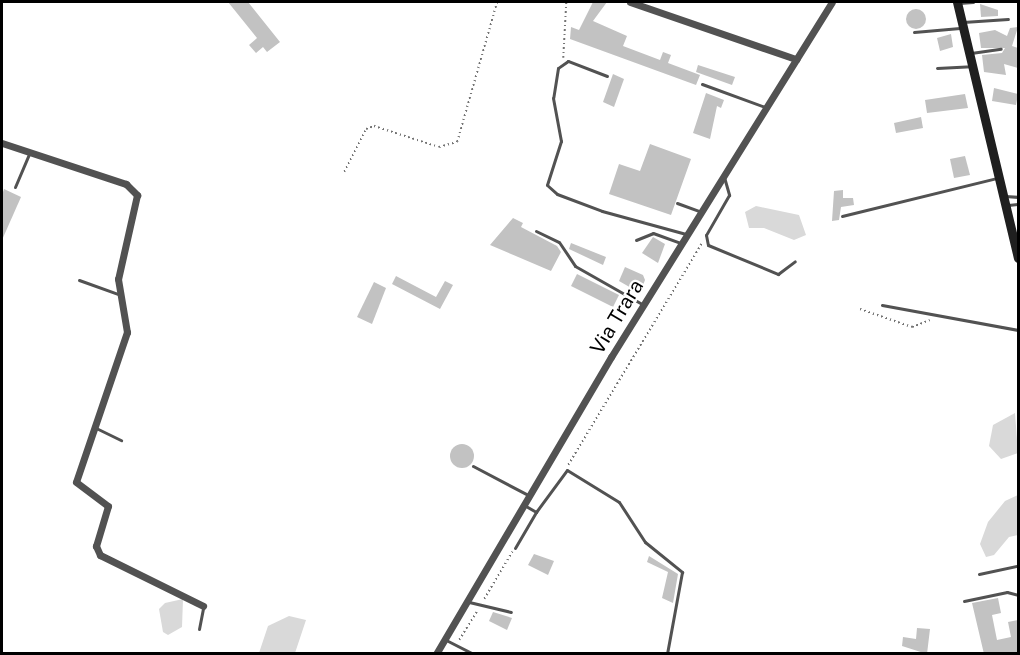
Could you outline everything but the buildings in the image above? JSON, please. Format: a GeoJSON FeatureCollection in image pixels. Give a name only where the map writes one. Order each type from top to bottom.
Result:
{"type":"FeatureCollection","features":[{"type":"Feature","properties":{"kind":"main road"},"geometry":{"type":"LineString","coordinates":[[957,2],[1018,254]]}},
{"type":"Feature","properties":{"kind":"street"},"geometry":{"type":"LineString","coordinates":[[630,2],[796,59]]}},
{"type":"Feature","properties":{"kind":"street","name":"Via Trara"},"geometry":{"type":"LineString","coordinates":[[436,654],[644,304],[832,2]]}},
{"type":"Feature","properties":{"kind":"street"},"geometry":{"type":"LineString","coordinates":[[2,143],[126,184],[136,192],[139,203],[119,276],[127,332],[76,482],[108,506],[97,552],[203,606]]}},
{"type":"Feature","properties":{"kind":"lane"},"geometry":{"type":"LineString","coordinates":[[957,2],[973,2]]}},
{"type":"Feature","properties":{"kind":"lane"},"geometry":{"type":"LineString","coordinates":[[914,32],[1008,19]]}},
{"type":"Feature","properties":{"kind":"lane"},"geometry":{"type":"LineString","coordinates":[[969,54],[1001,49]]}},
{"type":"Feature","properties":{"kind":"lane"},"geometry":{"type":"LineString","coordinates":[[607,76],[563,62],[553,87],[561,141],[547,176],[549,187],[602,211],[687,234]]}},
{"type":"Feature","properties":{"kind":"lane"},"geometry":{"type":"LineString","coordinates":[[937,68],[972,66]]}},
{"type":"Feature","properties":{"kind":"lane"},"geometry":{"type":"LineString","coordinates":[[702,84],[766,108]]}},
{"type":"Feature","properties":{"kind":"lane"},"geometry":{"type":"LineString","coordinates":[[15,187],[30,152]]}},
{"type":"Feature","properties":{"kind":"lane"},"geometry":{"type":"LineString","coordinates":[[724,175],[728,198],[705,240],[710,246],[776,273],[786,272],[795,261]]}},
{"type":"Feature","properties":{"kind":"lane"},"geometry":{"type":"LineString","coordinates":[[842,216],[998,177]]}},
{"type":"Feature","properties":{"kind":"lane"},"geometry":{"type":"LineString","coordinates":[[1004,200],[1018,197]]}},
{"type":"Feature","properties":{"kind":"lane"},"geometry":{"type":"LineString","coordinates":[[1004,200],[1018,204]]}},
{"type":"Feature","properties":{"kind":"lane"},"geometry":{"type":"LineString","coordinates":[[677,203],[701,212]]}},
{"type":"Feature","properties":{"kind":"lane"},"geometry":{"type":"LineString","coordinates":[[536,231],[559,242],[575,266],[644,304]]}},
{"type":"Feature","properties":{"kind":"lane"},"geometry":{"type":"LineString","coordinates":[[636,240],[653,233],[681,244]]}},
{"type":"Feature","properties":{"kind":"lane"},"geometry":{"type":"LineString","coordinates":[[79,280],[120,294]]}},
{"type":"Feature","properties":{"kind":"lane"},"geometry":{"type":"LineString","coordinates":[[882,305],[1018,330]]}},
{"type":"Feature","properties":{"kind":"lane"},"geometry":{"type":"LineString","coordinates":[[94,427],[121,440]]}},
{"type":"Feature","properties":{"kind":"lane"},"geometry":{"type":"LineString","coordinates":[[473,466],[530,496]]}},
{"type":"Feature","properties":{"kind":"lane"},"geometry":{"type":"LineString","coordinates":[[515,548],[564,471],[616,499],[648,546],[681,570],[667,654]]}},
{"type":"Feature","properties":{"kind":"lane"},"geometry":{"type":"LineString","coordinates":[[524,505],[536,512]]}},
{"type":"Feature","properties":{"kind":"lane"},"geometry":{"type":"LineString","coordinates":[[978,574],[1018,566]]}},
{"type":"Feature","properties":{"kind":"lane"},"geometry":{"type":"LineString","coordinates":[[964,601],[1004,592],[1018,595]]}},
{"type":"Feature","properties":{"kind":"lane"},"geometry":{"type":"LineString","coordinates":[[467,601],[511,612]]}},
{"type":"Feature","properties":{"kind":"lane"},"geometry":{"type":"LineString","coordinates":[[199,629],[203,606]]}},
{"type":"Feature","properties":{"kind":"lane"},"geometry":{"type":"LineString","coordinates":[[445,639],[474,654]]}},
{"type":"Feature","properties":{"kind":"path"},"geometry":{"type":"LineString","coordinates":[[344,172],[366,129],[374,126],[439,147],[457,142],[497,2]]}},
{"type":"Feature","properties":{"kind":"path"},"geometry":{"type":"LineString","coordinates":[[563,62],[566,2]]}},
{"type":"Feature","properties":{"kind":"path"},"geometry":{"type":"LineString","coordinates":[[564,471],[705,240]]}},
{"type":"Feature","properties":{"kind":"path"},"geometry":{"type":"LineString","coordinates":[[860,309],[912,327],[925,325],[936,316]]}},
{"type":"Feature","properties":{"kind":"shaded area"},"geometry":{"type":"Polygon","coordinates":[[[756,206],[799,215],[806,235],[794,240],[764,228],[749,228],[745,212],[756,206]]]}},
{"type":"Feature","properties":{"kind":"shaded area"},"geometry":{"type":"Polygon","coordinates":[[[1015,413],[1018,453],[1001,459],[989,446],[993,425],[1015,413]]]}},
{"type":"Feature","properties":{"kind":"shaded area"},"geometry":{"type":"Polygon","coordinates":[[[1018,495],[1018,535],[1009,537],[994,555],[986,557],[980,544],[988,522],[1005,501],[1018,495]]]}},
{"type":"Feature","properties":{"kind":"shaded area"},"geometry":{"type":"Polygon","coordinates":[[[183,599],[182,627],[168,635],[163,632],[159,609],[165,603],[183,599]]]}},
{"type":"Feature","properties":{"kind":"shaded area"},"geometry":{"type":"Polygon","coordinates":[[[289,616],[306,620],[295,653],[259,653],[268,626],[289,616]]]}}]}
